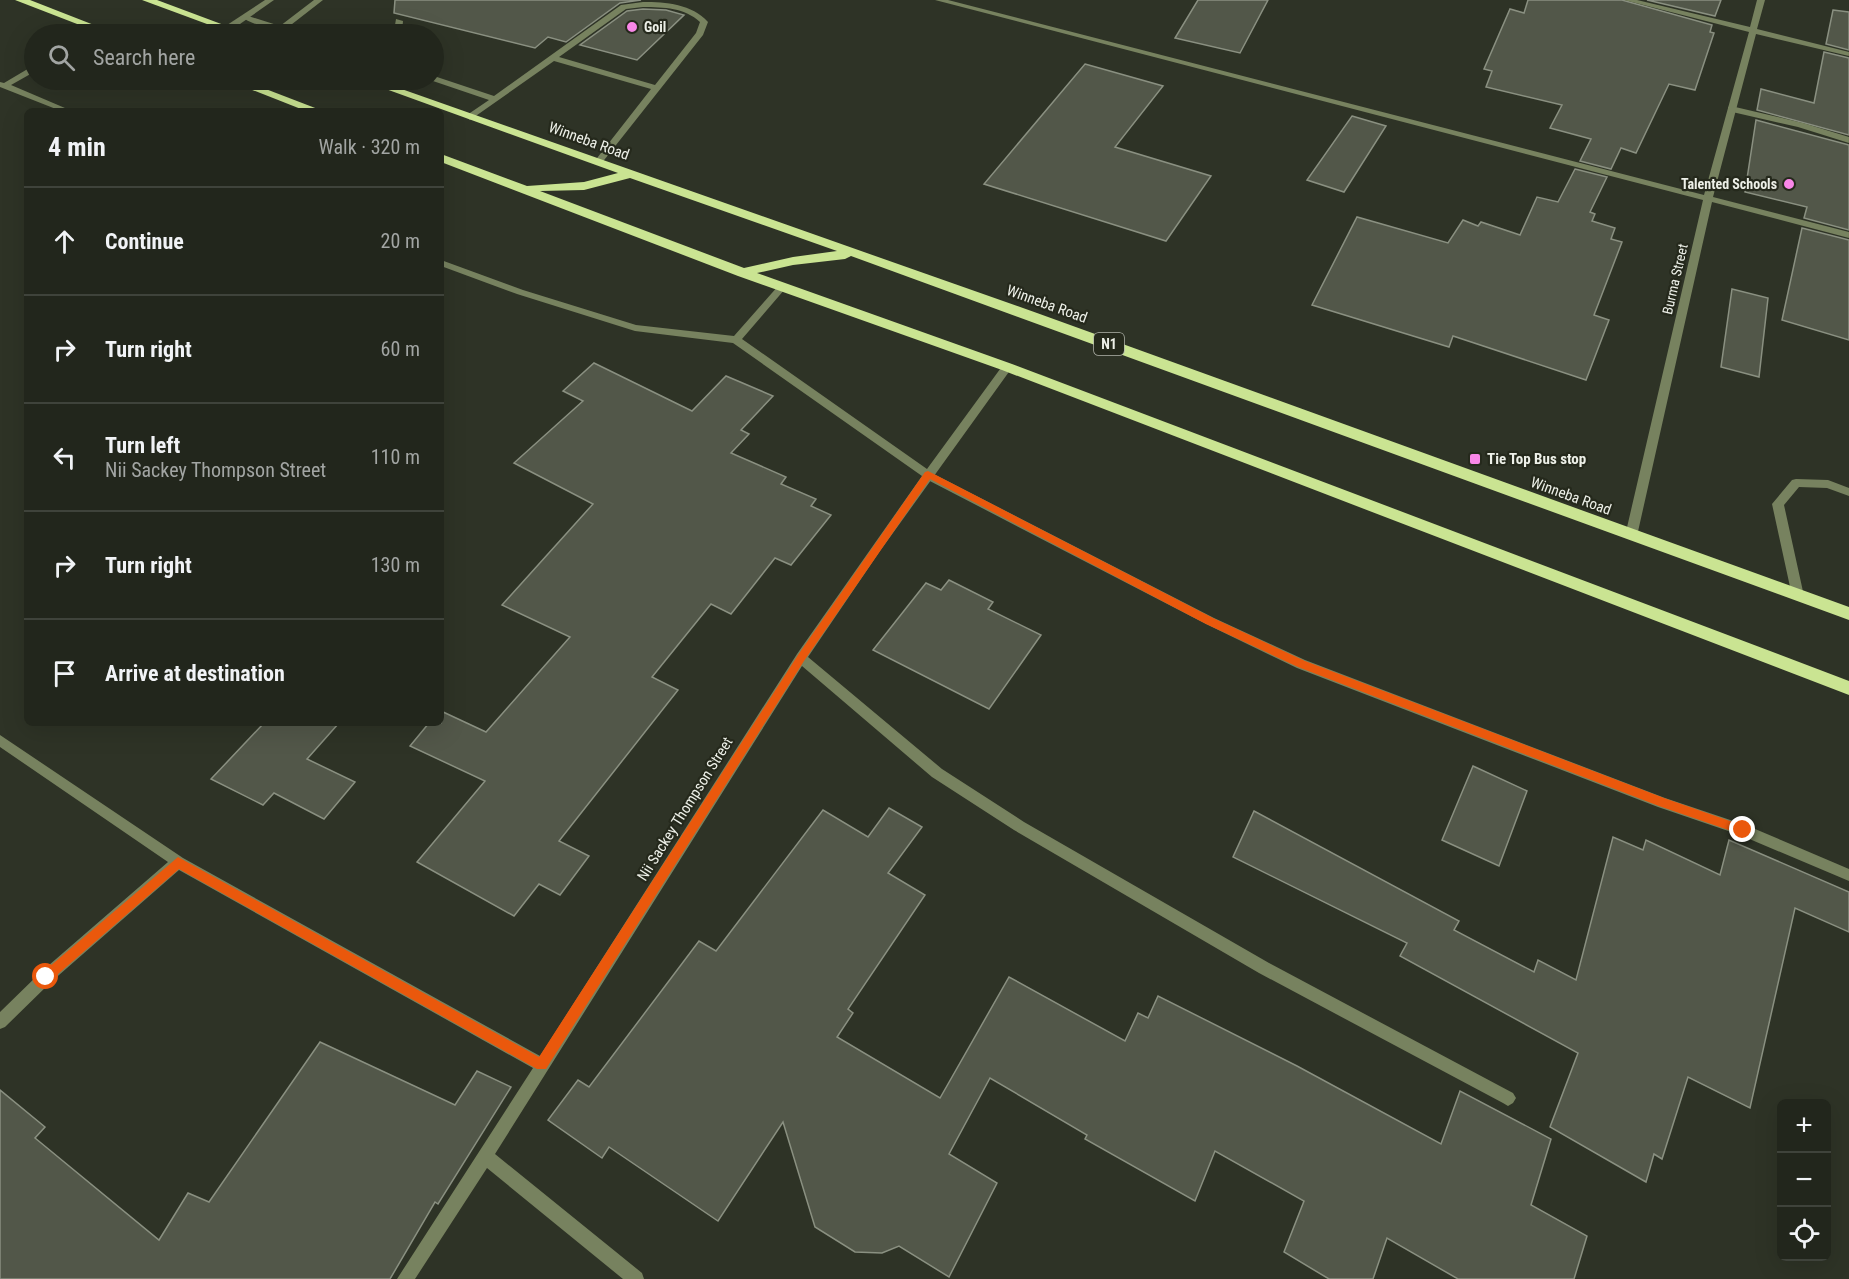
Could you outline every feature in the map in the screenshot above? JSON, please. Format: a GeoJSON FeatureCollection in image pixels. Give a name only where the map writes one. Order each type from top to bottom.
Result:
{"type":"FeatureCollection","features":[{"type":"Feature","properties":{"kind":"highway"},"geometry":{"type":"LineString","coordinates":[[20,0],[82,24]]}},
{"type":"Feature","properties":{"kind":"highway"},"geometry":{"type":"LineString","coordinates":[[147,0],[213,24]]}},
{"type":"Feature","properties":{"kind":"highway"},"geometry":{"type":"LineString","coordinates":[[260,90],[309,108]]}},
{"type":"Feature","properties":{"kind":"highway","name":"Winneba Road"},"geometry":{"type":"LineString","coordinates":[[395,90],[1032,316],[1849,614]]}},
{"type":"Feature","properties":{"kind":"highway"},"geometry":{"type":"LineString","coordinates":[[444,159],[743,273],[1007,367],[1849,688]]}},
{"type":"Feature","properties":{"kind":"highway"},"geometry":{"type":"LineString","coordinates":[[513,186],[544,189],[584,186],[630,174]]}},
{"type":"Feature","properties":{"kind":"highway"},"geometry":{"type":"LineString","coordinates":[[743,273],[804,257],[855,255]]}},
{"type":"Feature","properties":{"kind":"street"},"geometry":{"type":"LineString","coordinates":[[234,24],[270,0]]}},
{"type":"Feature","properties":{"kind":"street"},"geometry":{"type":"LineString","coordinates":[[286,24],[319,0]]}},
{"type":"Feature","properties":{"kind":"street"},"geometry":{"type":"LineString","coordinates":[[939,0],[1849,235]]}},
{"type":"Feature","properties":{"kind":"street"},"geometry":{"type":"LineString","coordinates":[[1628,0],[1849,54]]}},
{"type":"Feature","properties":{"kind":"street","name":"Burma Street"},"geometry":{"type":"LineString","coordinates":[[1631,536],[1708,198],[1761,0]]}},
{"type":"Feature","properties":{"kind":"street"},"geometry":{"type":"LineString","coordinates":[[470,117],[624,7],[641,3],[661,4],[698,15],[704,22],[700,33],[598,162]]}},
{"type":"Feature","properties":{"kind":"street"},"geometry":{"type":"LineString","coordinates":[[245,17],[268,24]]}},
{"type":"Feature","properties":{"kind":"street"},"geometry":{"type":"LineString","coordinates":[[552,58],[657,88]]}},
{"type":"Feature","properties":{"kind":"street"},"geometry":{"type":"LineString","coordinates":[[2,86],[24,74]]}},
{"type":"Feature","properties":{"kind":"street"},"geometry":{"type":"LineString","coordinates":[[444,82],[495,99]]}},
{"type":"Feature","properties":{"kind":"street"},"geometry":{"type":"LineString","coordinates":[[2,86],[60,108]]}},
{"type":"Feature","properties":{"kind":"street"},"geometry":{"type":"LineString","coordinates":[[1731,109],[1800,125],[1849,140]]}},
{"type":"Feature","properties":{"kind":"street"},"geometry":{"type":"LineString","coordinates":[[444,264],[520,292],[635,327],[736,340],[928,474],[1210,621],[1301,664],[1663,803],[1743,830],[1849,875]]}},
{"type":"Feature","properties":{"kind":"street"},"geometry":{"type":"LineString","coordinates":[[736,340],[782,287]]}},
{"type":"Feature","properties":{"kind":"street","name":"Nii Sackey Thompson Street"},"geometry":{"type":"LineString","coordinates":[[405,1279],[486,1157],[541,1064],[801,658],[928,474],[1007,367]]}},
{"type":"Feature","properties":{"kind":"street"},"geometry":{"type":"LineString","coordinates":[[1798,596],[1778,504],[1796,483],[1828,484],[1849,492]]}},
{"type":"Feature","properties":{"kind":"street"},"geometry":{"type":"LineString","coordinates":[[801,658],[937,773],[1019,826],[1264,968],[1508,1098]]}},
{"type":"Feature","properties":{"kind":"street"},"geometry":{"type":"LineString","coordinates":[[0,740],[178,862],[541,1064]]}},
{"type":"Feature","properties":{"kind":"street"},"geometry":{"type":"LineString","coordinates":[[0,1022],[46,977],[178,862]]}},
{"type":"Feature","properties":{"kind":"street"},"geometry":{"type":"LineString","coordinates":[[486,1157],[636,1279]]}},
{"type":"Feature","properties":{"kind":"building"},"geometry":{"type":"Polygon","coordinates":[[[395,0],[641,0],[620,3],[566,42],[548,37],[535,48],[394,13],[395,0]]]}},
{"type":"Feature","properties":{"kind":"building"},"geometry":{"type":"Polygon","coordinates":[[[1198,0],[1268,0],[1240,53],[1175,38],[1198,0]]]}},
{"type":"Feature","properties":{"kind":"building"},"geometry":{"type":"Polygon","coordinates":[[[1528,0],[1622,0],[1712,25],[1710,32],[1714,33],[1695,90],[1669,84],[1636,153],[1621,148],[1611,169],[1580,161],[1591,139],[1550,128],[1562,105],[1486,87],[1492,71],[1484,69],[1510,9],[1524,13],[1528,0]]]}},
{"type":"Feature","properties":{"kind":"building"},"geometry":{"type":"Polygon","coordinates":[[[1647,0],[1721,0],[1715,16],[1647,0]]]}},
{"type":"Feature","properties":{"kind":"building"},"geometry":{"type":"Polygon","coordinates":[[[666,10],[684,15],[637,60],[580,45],[627,11],[666,10]]]}},
{"type":"Feature","properties":{"kind":"building"},"geometry":{"type":"Polygon","coordinates":[[[1833,10],[1849,12],[1849,50],[1826,44],[1833,10]]]}},
{"type":"Feature","properties":{"kind":"building"},"geometry":{"type":"Polygon","coordinates":[[[1824,52],[1849,58],[1849,135],[1757,110],[1761,89],[1814,103],[1824,52]]]}},
{"type":"Feature","properties":{"kind":"building"},"geometry":{"type":"Polygon","coordinates":[[[1085,64],[1163,86],[1115,147],[1211,176],[1166,241],[984,184],[1085,64]]]}},
{"type":"Feature","properties":{"kind":"building"},"geometry":{"type":"Polygon","coordinates":[[[1352,116],[1386,126],[1344,192],[1307,180],[1352,116]]]}},
{"type":"Feature","properties":{"kind":"building"},"geometry":{"type":"Polygon","coordinates":[[[1756,120],[1849,145],[1849,230],[1804,218],[1807,207],[1745,192],[1756,120]]]}},
{"type":"Feature","properties":{"kind":"building"},"geometry":{"type":"Polygon","coordinates":[[[1575,169],[1607,177],[1590,212],[1595,214],[1592,221],[1615,228],[1611,239],[1622,242],[1594,315],[1609,320],[1586,380],[1453,336],[1449,347],[1312,305],[1357,217],[1448,243],[1463,220],[1478,226],[1481,222],[1520,235],[1537,197],[1558,202],[1575,169]]]}},
{"type":"Feature","properties":{"kind":"building"},"geometry":{"type":"Polygon","coordinates":[[[1802,228],[1849,240],[1849,340],[1782,320],[1802,228]]]}},
{"type":"Feature","properties":{"kind":"building"},"geometry":{"type":"Polygon","coordinates":[[[1732,289],[1768,298],[1759,377],[1721,367],[1732,289]]]}},
{"type":"Feature","properties":{"kind":"building"},"geometry":{"type":"Polygon","coordinates":[[[594,363],[692,411],[726,376],[773,396],[741,430],[749,434],[731,453],[786,477],[781,484],[816,499],[811,506],[831,515],[791,565],[775,558],[731,614],[711,604],[652,677],[678,690],[559,841],[589,856],[560,895],[539,884],[514,916],[417,862],[485,781],[410,746],[427,726],[444,726],[444,712],[486,732],[570,637],[502,605],[593,504],[514,463],[583,401],[563,391],[594,363]]]}},
{"type":"Feature","properties":{"kind":"building"},"geometry":{"type":"Polygon","coordinates":[[[949,580],[993,602],[988,609],[1041,635],[989,709],[873,650],[926,583],[941,590],[949,580]]]}},
{"type":"Feature","properties":{"kind":"building"},"geometry":{"type":"Polygon","coordinates":[[[261,726],[336,726],[307,759],[355,782],[324,819],[274,793],[263,805],[211,779],[261,726]]]}},
{"type":"Feature","properties":{"kind":"building"},"geometry":{"type":"Polygon","coordinates":[[[1473,766],[1527,791],[1499,866],[1442,840],[1473,766]]]}},
{"type":"Feature","properties":{"kind":"building"},"geometry":{"type":"Polygon","coordinates":[[[889,808],[922,827],[888,873],[925,895],[848,1009],[853,1013],[837,1037],[940,1098],[1009,977],[1125,1041],[1138,1013],[1148,1018],[1158,996],[1297,1066],[1441,1144],[1460,1091],[1551,1139],[1531,1205],[1587,1236],[1574,1279],[1458,1279],[1387,1238],[1373,1279],[1329,1279],[1284,1252],[1304,1201],[1215,1151],[1195,1201],[1085,1139],[1087,1135],[990,1078],[949,1154],[997,1183],[949,1277],[899,1246],[882,1253],[855,1252],[815,1227],[783,1122],[718,1221],[609,1147],[602,1158],[548,1120],[578,1080],[589,1087],[699,941],[716,951],[823,810],[868,837],[889,808]]]}},
{"type":"Feature","properties":{"kind":"building"},"geometry":{"type":"Polygon","coordinates":[[[1254,811],[1459,921],[1454,930],[1534,972],[1538,960],[1576,980],[1613,837],[1643,850],[1646,840],[1720,875],[1729,840],[1849,892],[1849,932],[1795,908],[1750,1108],[1688,1077],[1662,1159],[1654,1154],[1646,1182],[1550,1127],[1578,1053],[1400,956],[1407,943],[1233,857],[1254,811]]]}},
{"type":"Feature","properties":{"kind":"building"},"geometry":{"type":"Polygon","coordinates":[[[320,1042],[455,1105],[477,1071],[511,1087],[438,1204],[435,1202],[390,1279],[0,1279],[0,1090],[45,1127],[35,1138],[159,1240],[188,1193],[209,1202],[320,1042]]]}},
{"type":"Feature","properties":{"kind":"place","name":"Goil"},"geometry":{"type":"Point","coordinates":[632,27]}},
{"type":"Feature","properties":{"kind":"place","name":"Talented Schools"},"geometry":{"type":"Point","coordinates":[1789,184]}},
{"type":"Feature","properties":{"kind":"place","name":"Tie Top Bus stop"},"geometry":{"type":"Point","coordinates":[1475,459]}},
{"type":"Feature","properties":{"kind":"route"},"geometry":{"type":"LineString","coordinates":[[46,977],[178,862],[541,1064],[801,658],[928,474],[1210,621],[1301,664],[1663,803],[1743,830]]}}]}
